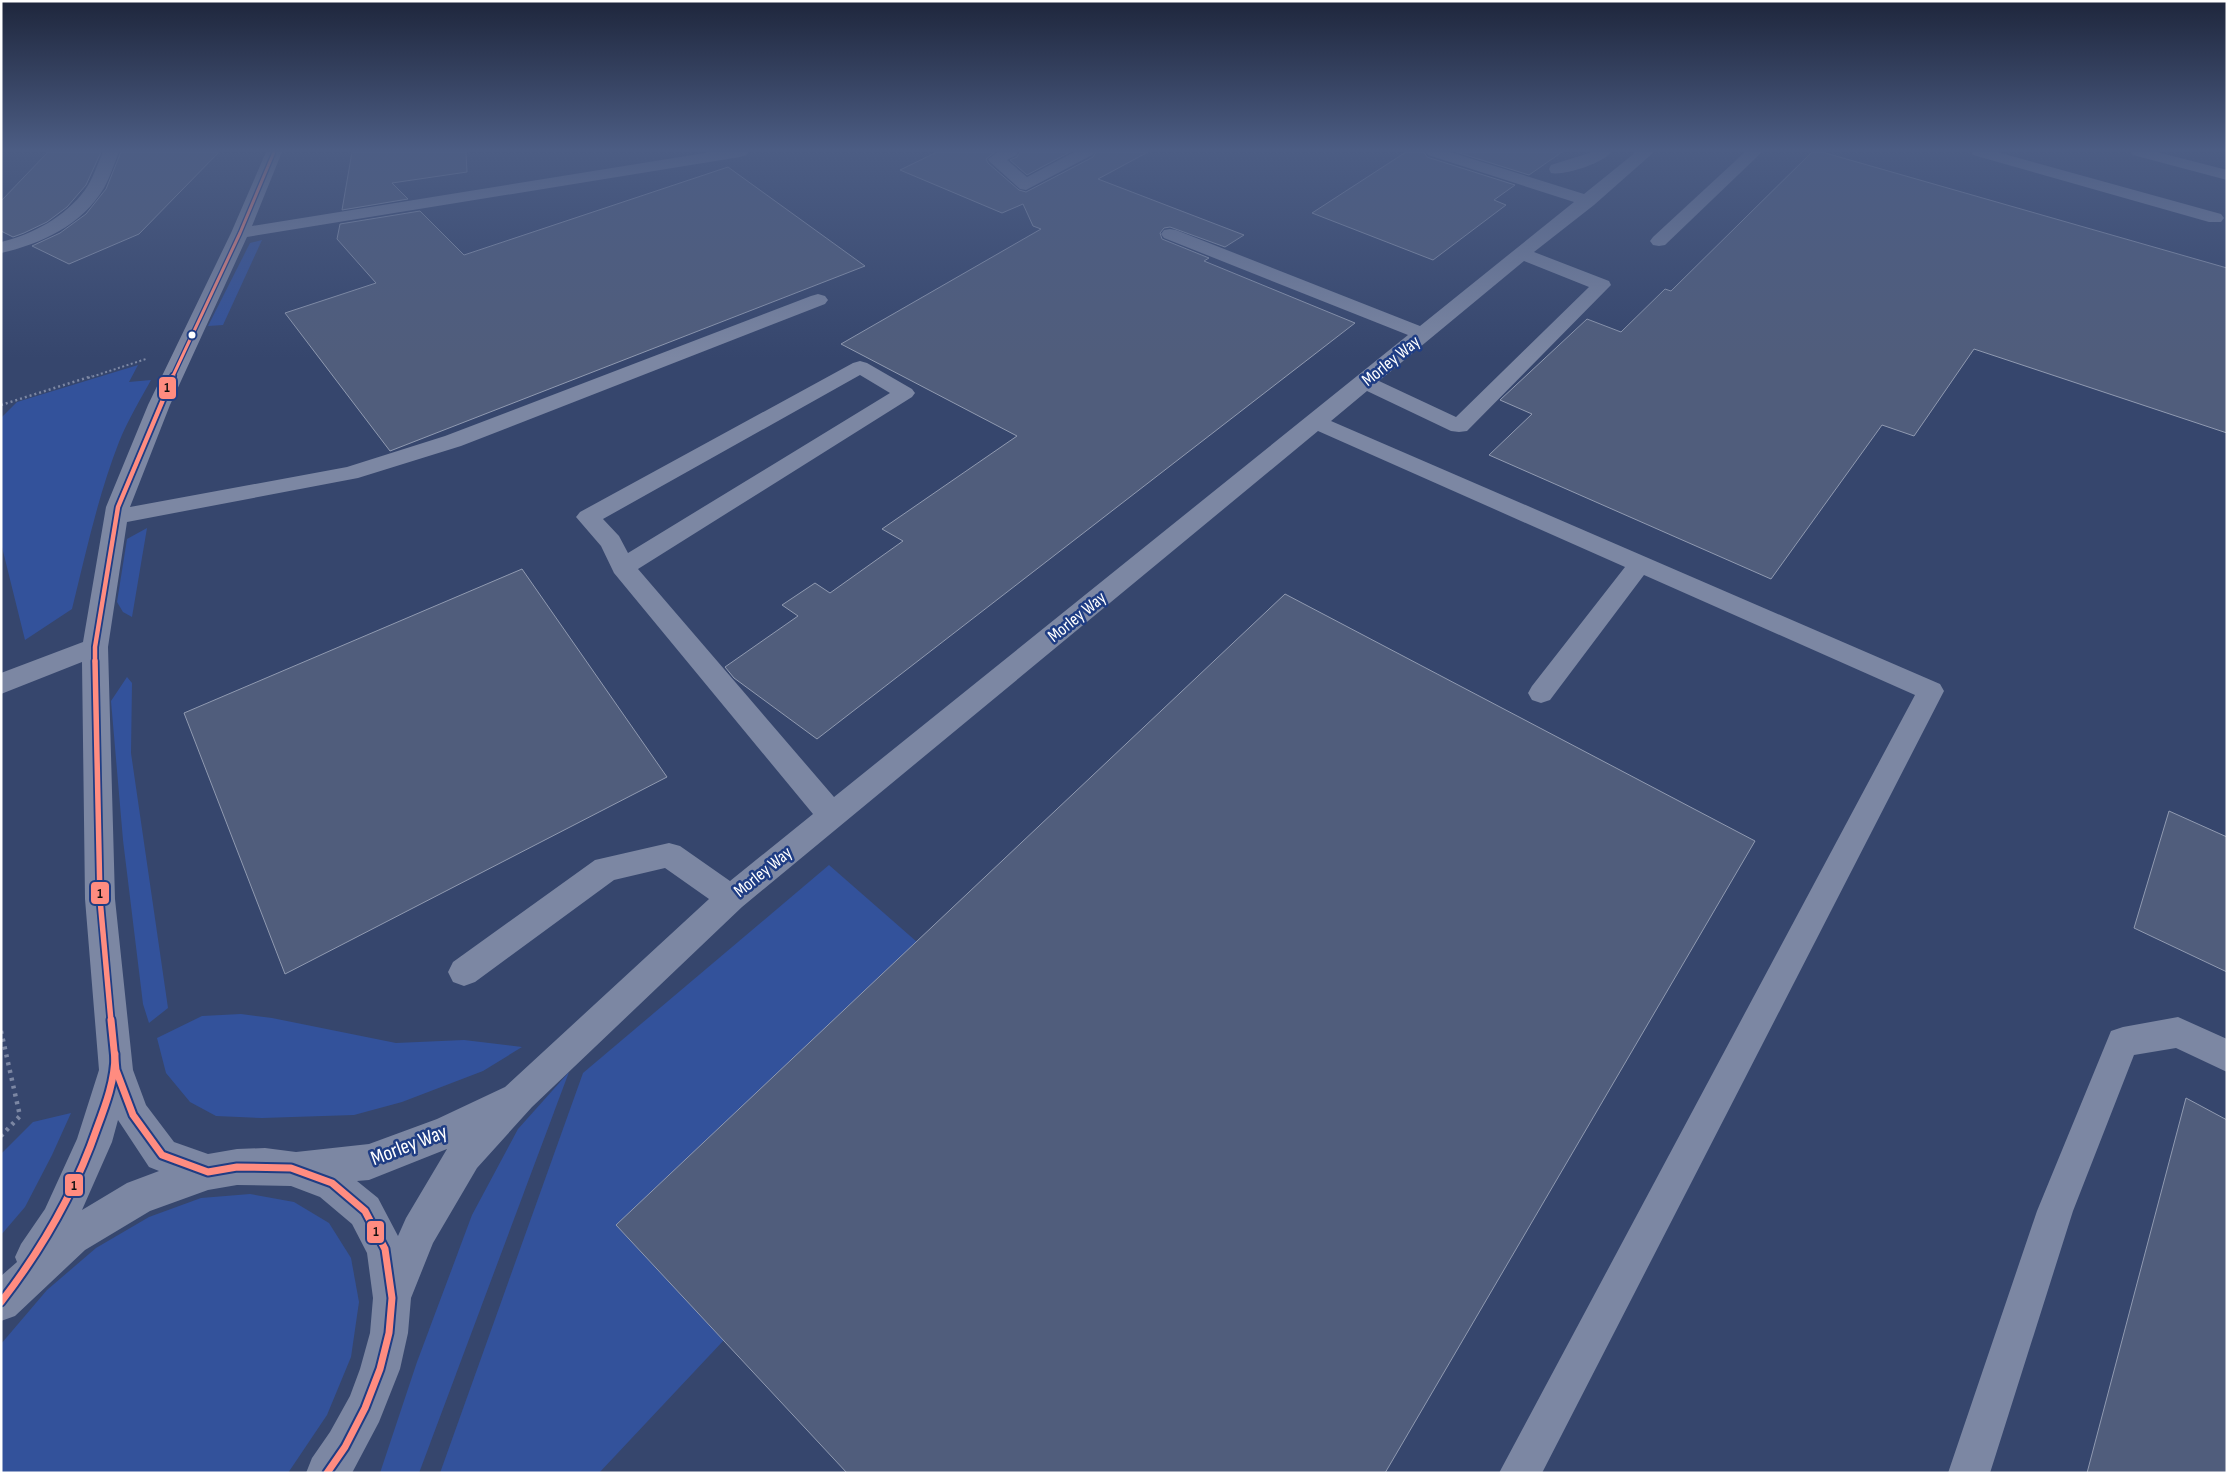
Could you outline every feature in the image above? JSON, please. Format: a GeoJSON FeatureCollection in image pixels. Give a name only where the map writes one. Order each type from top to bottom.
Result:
{"type":"FeatureCollection","features":[{"type":"Feature","properties":{"kind":"street"},"geometry":{"type":"LineString","coordinates":[[1,248],[14,246],[66,221]]}},
{"type":"Feature","properties":{"kind":"street"},"geometry":{"type":"LineString","coordinates":[[208,1172],[162,1155],[133,1115],[116,1070],[100,899],[95,648],[118,506],[159,405],[245,221]]}},
{"type":"Feature","properties":{"kind":"street"},"geometry":{"type":"LineString","coordinates":[[240,233],[315,221]]}},
{"type":"Feature","properties":{"kind":"street","name":"Morley Way"},"geometry":{"type":"LineString","coordinates":[[392,1298],[420,1231],[464,1156],[520,1095],[732,898],[1563,221]]}},
{"type":"Feature","properties":{"kind":"street"},"geometry":{"type":"LineString","coordinates":[[1659,241],[1681,221]]}},
{"type":"Feature","properties":{"kind":"street"},"geometry":{"type":"LineString","coordinates":[[1170,234],[1423,334]]}},
{"type":"Feature","properties":{"kind":"street"},"geometry":{"type":"LineString","coordinates":[[1365,382],[1459,426],[1602,285],[1522,254]]}},
{"type":"Feature","properties":{"kind":"street"},"geometry":{"type":"LineString","coordinates":[[116,517],[350,473],[453,441],[818,300]]}},
{"type":"Feature","properties":{"kind":"street"},"geometry":{"type":"LineString","coordinates":[[623,567],[905,394],[860,367],[588,517],[612,542],[623,567],[833,817]]}},
{"type":"Feature","properties":{"kind":"street"},"geometry":{"type":"LineString","coordinates":[[1315,422],[1932,691],[1520,1473]]}},
{"type":"Feature","properties":{"kind":"street"},"geometry":{"type":"LineString","coordinates":[[1541,692],[1640,564]]}},
{"type":"Feature","properties":{"kind":"street"},"geometry":{"type":"LineString","coordinates":[[1,684],[95,648]]}},
{"type":"Feature","properties":{"kind":"street"},"geometry":{"type":"LineString","coordinates":[[464,972],[606,869],[670,855],[732,898]]}},
{"type":"Feature","properties":{"kind":"street"},"geometry":{"type":"LineString","coordinates":[[1970,1473],[2055,1211],[2123,1042],[2178,1032],[2227,1056]]}},
{"type":"Feature","properties":{"kind":"street"},"geometry":{"type":"LineString","coordinates":[[5,1297],[58,1222],[94,1142],[116,1070]]}},
{"type":"Feature","properties":{"kind":"street","name":"Morley Way"},"geometry":{"type":"LineString","coordinates":[[291,1168],[369,1162],[447,1132],[520,1095]]}},
{"type":"Feature","properties":{"kind":"street"},"geometry":{"type":"LineString","coordinates":[[5,1297],[72,1237],[140,1196],[208,1172],[236,1167],[265,1166],[291,1168],[332,1184],[364,1211],[385,1249],[392,1298],[389,1333],[380,1369],[357,1424],[345,1447],[327,1473]]}},
{"type":"Feature","properties":{"kind":"path"},"geometry":{"type":"LineString","coordinates":[[1,405],[151,357]]}},
{"type":"Feature","properties":{"kind":"path"},"geometry":{"type":"LineString","coordinates":[[1,1031],[20,1116],[1,1136]]}},
{"type":"Feature","properties":{"kind":"shaded area"},"geometry":{"type":"Polygon","coordinates":[[[262,240],[223,325],[208,326],[250,243],[262,240]]]}},
{"type":"Feature","properties":{"kind":"shaded area"},"geometry":{"type":"Polygon","coordinates":[[[138,365],[129,382],[151,380],[126,426],[112,462],[93,524],[72,609],[25,640],[1,543],[1,418],[17,402],[138,365]]]}},
{"type":"Feature","properties":{"kind":"shaded area"},"geometry":{"type":"Polygon","coordinates":[[[147,528],[132,617],[123,612],[117,602],[127,539],[147,528]]]}},
{"type":"Feature","properties":{"kind":"shaded area"},"geometry":{"type":"Polygon","coordinates":[[[127,677],[132,683],[131,753],[168,1008],[149,1023],[143,1004],[123,840],[111,701],[127,677]]]}},
{"type":"Feature","properties":{"kind":"shaded area"},"geometry":{"type":"Polygon","coordinates":[[[829,865],[917,942],[724,1340],[599,1473],[440,1473],[583,1073],[829,865]]]}},
{"type":"Feature","properties":{"kind":"shaded area"},"geometry":{"type":"Polygon","coordinates":[[[241,1014],[272,1018],[396,1043],[464,1040],[522,1047],[483,1071],[402,1102],[354,1115],[262,1118],[216,1116],[190,1102],[166,1073],[157,1038],[202,1016],[241,1014]]]}},
{"type":"Feature","properties":{"kind":"shaded area"},"geometry":{"type":"Polygon","coordinates":[[[569,1072],[419,1473],[380,1473],[417,1362],[472,1215],[518,1129],[569,1072]]]}},
{"type":"Feature","properties":{"kind":"shaded area"},"geometry":{"type":"Polygon","coordinates":[[[71,1113],[25,1207],[1,1235],[1,1154],[33,1122],[71,1113]]]}},
{"type":"Feature","properties":{"kind":"shaded area"},"geometry":{"type":"Polygon","coordinates":[[[250,1194],[294,1202],[329,1223],[351,1258],[359,1302],[351,1357],[327,1415],[288,1473],[1,1473],[1,1344],[47,1290],[96,1248],[149,1217],[201,1198],[250,1194]]]}},
{"type":"Feature","properties":{"kind":"building"},"geometry":{"type":"Polygon","coordinates":[[[1,221],[49,221],[13,237],[1,231],[1,221]]]}},
{"type":"Feature","properties":{"kind":"building"},"geometry":{"type":"Polygon","coordinates":[[[77,221],[152,221],[139,234],[69,264],[32,246],[60,233],[77,221]]]}},
{"type":"Feature","properties":{"kind":"building"},"geometry":{"type":"Polygon","coordinates":[[[360,221],[430,221],[464,255],[567,221],[802,221],[865,266],[390,451],[285,313],[376,283],[337,239],[340,224],[360,221]]]}},
{"type":"Feature","properties":{"kind":"building"},"geometry":{"type":"Polygon","coordinates":[[[1031,221],[1207,221],[1244,235],[1225,247],[1170,227],[1164,228],[1160,233],[1162,239],[1209,258],[1204,261],[1355,323],[817,739],[734,678],[725,667],[798,616],[782,605],[815,583],[830,593],[903,541],[882,529],[1017,436],[841,344],[1041,229],[1033,226],[1031,221]]]}},
{"type":"Feature","properties":{"kind":"building"},"geometry":{"type":"Polygon","coordinates":[[[1332,221],[1485,221],[1433,260],[1332,221]]]}},
{"type":"Feature","properties":{"kind":"building"},"geometry":{"type":"Polygon","coordinates":[[[1742,221],[2062,221],[2227,268],[2227,433],[1974,349],[1914,436],[1882,425],[1771,579],[1489,455],[1532,414],[1500,400],[1587,319],[1621,332],[1665,289],[1671,291],[1742,221]]]}},
{"type":"Feature","properties":{"kind":"building"},"geometry":{"type":"Polygon","coordinates":[[[522,569],[667,777],[285,974],[184,713],[522,569]]]}},
{"type":"Feature","properties":{"kind":"building"},"geometry":{"type":"Polygon","coordinates":[[[1285,594],[1755,841],[1385,1473],[847,1473],[616,1225],[1285,594]]]}},
{"type":"Feature","properties":{"kind":"building"},"geometry":{"type":"Polygon","coordinates":[[[2169,811],[2227,837],[2227,972],[2134,928],[2169,811]]]}},
{"type":"Feature","properties":{"kind":"building"},"geometry":{"type":"Polygon","coordinates":[[[2186,1098],[2227,1120],[2227,1473],[2087,1473],[2186,1098]]]}},
{"type":"Feature","properties":{"kind":"transit line","name":"1"},"geometry":{"type":"LineString","coordinates":[[245,221],[159,405],[118,507],[95,647],[100,899],[116,1070],[133,1115],[162,1155],[208,1172],[237,1167],[291,1168],[332,1183],[365,1211],[385,1249],[392,1298],[389,1333],[380,1369],[365,1408],[345,1447],[327,1473]]}},
{"type":"Feature","properties":{"kind":"transit line","name":"1"},"geometry":{"type":"LineString","coordinates":[[1,1302],[32,1260],[71,1193],[109,1096],[113,1080],[115,1054]]}}]}
